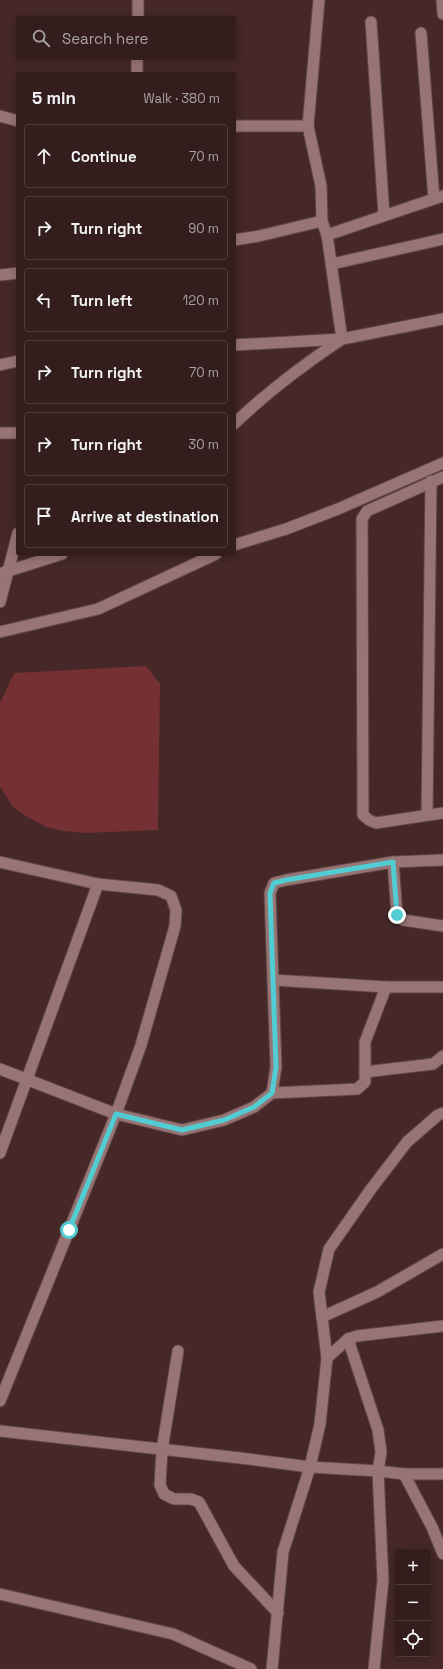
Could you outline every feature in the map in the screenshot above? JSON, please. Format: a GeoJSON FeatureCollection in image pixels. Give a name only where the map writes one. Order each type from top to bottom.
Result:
{"type":"FeatureCollection","features":[{"type":"Feature","properties":{"kind":"street"},"geometry":{"type":"LineString","coordinates":[[138,0],[138,16]]}},
{"type":"Feature","properties":{"kind":"street"},"geometry":{"type":"LineString","coordinates":[[319,0],[308,126],[321,186],[322,221],[327,235],[332,264],[342,339]]}},
{"type":"Feature","properties":{"kind":"street"},"geometry":{"type":"LineString","coordinates":[[442,0],[443,14]]}},
{"type":"Feature","properties":{"kind":"street"},"geometry":{"type":"LineString","coordinates":[[370,22],[384,215]]}},
{"type":"Feature","properties":{"kind":"street"},"geometry":{"type":"LineString","coordinates":[[327,235],[438,198],[421,33]]}},
{"type":"Feature","properties":{"kind":"street"},"geometry":{"type":"LineString","coordinates":[[137,60],[137,72]]}},
{"type":"Feature","properties":{"kind":"street"},"geometry":{"type":"LineString","coordinates":[[0,116],[16,120]]}},
{"type":"Feature","properties":{"kind":"street"},"geometry":{"type":"LineString","coordinates":[[236,126],[308,126]]}},
{"type":"Feature","properties":{"kind":"street"},"geometry":{"type":"LineString","coordinates":[[236,240],[259,236],[322,221]]}},
{"type":"Feature","properties":{"kind":"street"},"geometry":{"type":"LineString","coordinates":[[332,264],[443,239]]}},
{"type":"Feature","properties":{"kind":"street"},"geometry":{"type":"LineString","coordinates":[[0,275],[16,273]]}},
{"type":"Feature","properties":{"kind":"street"},"geometry":{"type":"LineString","coordinates":[[236,345],[342,339],[443,319]]}},
{"type":"Feature","properties":{"kind":"street"},"geometry":{"type":"LineString","coordinates":[[236,422],[301,367],[342,339]]}},
{"type":"Feature","properties":{"kind":"street"},"geometry":{"type":"LineString","coordinates":[[0,365],[16,361]]}},
{"type":"Feature","properties":{"kind":"street"},"geometry":{"type":"LineString","coordinates":[[0,432],[16,433]]}},
{"type":"Feature","properties":{"kind":"street"},"geometry":{"type":"LineString","coordinates":[[236,544],[286,529],[338,509],[443,463]]}},
{"type":"Feature","properties":{"kind":"street"},"geometry":{"type":"LineString","coordinates":[[443,477],[431,481],[368,511],[362,519],[364,815],[368,820],[376,823],[443,813]]}},
{"type":"Feature","properties":{"kind":"street"},"geometry":{"type":"LineString","coordinates":[[427,815],[431,481]]}},
{"type":"Feature","properties":{"kind":"street"},"geometry":{"type":"LineString","coordinates":[[0,602],[4,572],[16,539]]}},
{"type":"Feature","properties":{"kind":"street"},"geometry":{"type":"LineString","coordinates":[[4,572],[56,556]]}},
{"type":"Feature","properties":{"kind":"street"},"geometry":{"type":"LineString","coordinates":[[0,632],[98,609],[212,556]]}},
{"type":"Feature","properties":{"kind":"street"},"geometry":{"type":"LineString","coordinates":[[272,1093],[276,1067],[270,893],[274,883],[393,862],[443,860]]}},
{"type":"Feature","properties":{"kind":"street"},"geometry":{"type":"LineString","coordinates":[[0,862],[98,884],[158,890],[172,896],[176,910],[175,926],[141,1045],[116,1114],[0,1401]]}},
{"type":"Feature","properties":{"kind":"street"},"geometry":{"type":"LineString","coordinates":[[393,862],[397,915],[403,920],[443,926]]}},
{"type":"Feature","properties":{"kind":"street"},"geometry":{"type":"LineString","coordinates":[[0,1153],[98,884]]}},
{"type":"Feature","properties":{"kind":"street"},"geometry":{"type":"LineString","coordinates":[[274,980],[386,987],[443,987]]}},
{"type":"Feature","properties":{"kind":"street"},"geometry":{"type":"LineString","coordinates":[[0,1069],[116,1114],[182,1130],[224,1120],[254,1107],[272,1093],[357,1089],[365,1082],[365,1042],[386,987]]}},
{"type":"Feature","properties":{"kind":"street"},"geometry":{"type":"LineString","coordinates":[[365,1072],[433,1064],[443,1056]]}},
{"type":"Feature","properties":{"kind":"street"},"geometry":{"type":"LineString","coordinates":[[272,1669],[283,1552],[310,1467],[320,1424],[327,1358],[320,1292],[329,1250],[371,1189],[408,1142],[438,1115],[443,1113]]}},
{"type":"Feature","properties":{"kind":"street"},"geometry":{"type":"LineString","coordinates":[[322,1317],[377,1292],[443,1254]]}},
{"type":"Feature","properties":{"kind":"street"},"geometry":{"type":"LineString","coordinates":[[327,1358],[348,1340],[357,1336],[443,1326]]}},
{"type":"Feature","properties":{"kind":"street"},"geometry":{"type":"LineString","coordinates":[[348,1340],[378,1430],[381,1452],[378,1471],[383,1580],[374,1669]]}},
{"type":"Feature","properties":{"kind":"street"},"geometry":{"type":"LineString","coordinates":[[178,1351],[162,1450],[160,1485],[164,1494],[174,1499],[191,1499],[199,1502],[234,1566],[278,1613]]}},
{"type":"Feature","properties":{"kind":"street"},"geometry":{"type":"LineString","coordinates":[[0,1431],[310,1467],[404,1474],[443,1474]]}},
{"type":"Feature","properties":{"kind":"street"},"geometry":{"type":"LineString","coordinates":[[404,1474],[432,1527],[443,1554]]}},
{"type":"Feature","properties":{"kind":"street"},"geometry":{"type":"LineString","coordinates":[[0,1594],[173,1634],[251,1669]]}},
{"type":"Feature","properties":{"kind":"shaded area"},"geometry":{"type":"Polygon","coordinates":[[[146,666],[160,684],[158,830],[86,833],[63,831],[46,827],[12,806],[0,786],[0,703],[14,673],[146,666]]]}},
{"type":"Feature","properties":{"kind":"route"},"geometry":{"type":"LineString","coordinates":[[69,1230],[116,1114],[182,1130],[224,1120],[254,1107],[272,1093],[276,1067],[270,893],[274,883],[393,862],[395,909],[397,915]]}}]}
